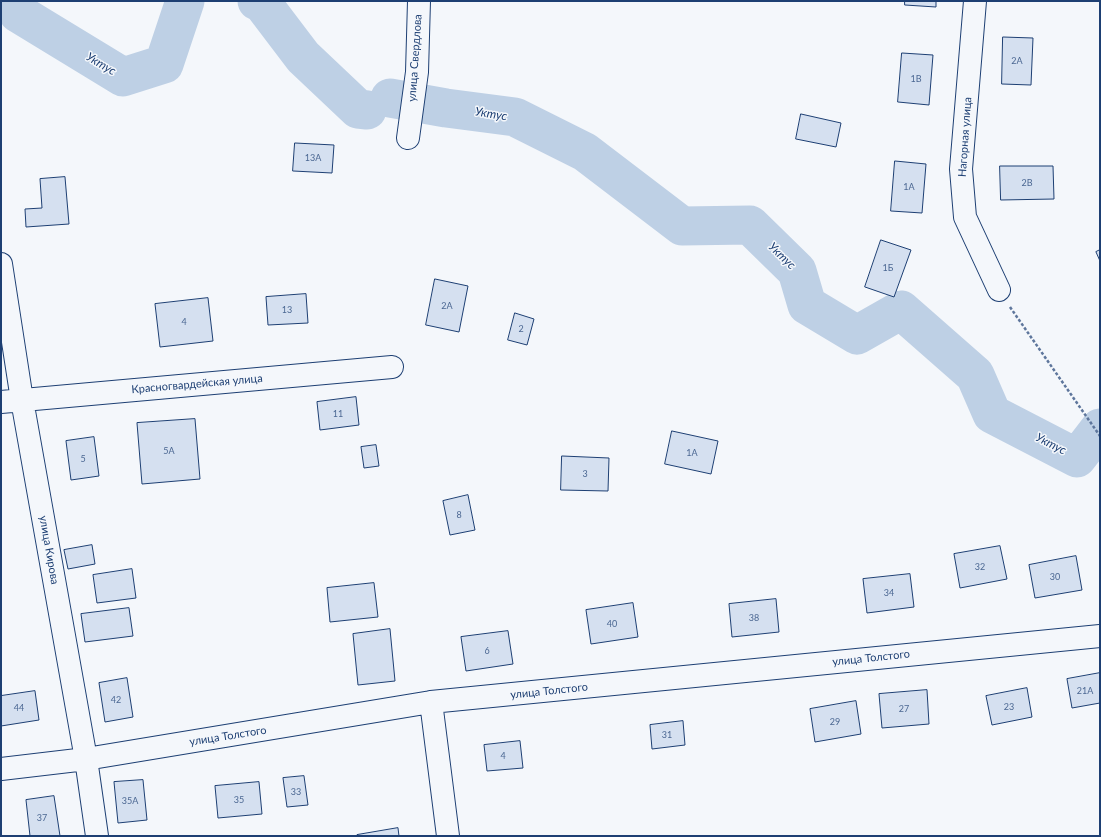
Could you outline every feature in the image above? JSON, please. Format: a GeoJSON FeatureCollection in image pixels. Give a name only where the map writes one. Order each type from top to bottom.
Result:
{"type":"FeatureCollection","features":[{"type":"Feature","properties":{"kind":"street","name":"улица Свердлова"},"geometry":{"type":"LineString","coordinates":[[408,138],[417,72],[419,1]]}},
{"type":"Feature","properties":{"kind":"street","name":"Нагорная улица"},"geometry":{"type":"LineString","coordinates":[[975,1],[961,168],[965,217],[999,290]]}},
{"type":"Feature","properties":{"kind":"street","name":"улица Кирова"},"geometry":{"type":"LineString","coordinates":[[1,264],[22,400],[86,759],[97,836]]}},
{"type":"Feature","properties":{"kind":"street","name":"Красногвардейская улица"},"geometry":{"type":"LineString","coordinates":[[1,402],[392,367]]}},
{"type":"Feature","properties":{"kind":"street","name":"улица Толстого"},"geometry":{"type":"LineString","coordinates":[[1,769],[86,759],[432,702],[1100,636]]}},
{"type":"Feature","properties":{"kind":"street"},"geometry":{"type":"LineString","coordinates":[[432,702],[448,836]]}},
{"type":"Feature","properties":{"kind":"path"},"geometry":{"type":"LineString","coordinates":[[999,290],[1100,436]]}},
{"type":"Feature","properties":{"kind":"building"},"geometry":{"type":"Polygon","coordinates":[[[905,1],[936,1],[936,7],[905,5],[905,1]]]}},
{"type":"Feature","properties":{"kind":"building"},"geometry":{"type":"Polygon","coordinates":[[[1003,37],[1033,38],[1031,85],[1002,84],[1003,37]]]}},
{"type":"Feature","properties":{"kind":"building"},"geometry":{"type":"Polygon","coordinates":[[[902,53],[933,55],[929,105],[898,102],[902,53]]]}},
{"type":"Feature","properties":{"kind":"building"},"geometry":{"type":"Polygon","coordinates":[[[801,114],[841,123],[836,147],[796,139],[801,114]]]}},
{"type":"Feature","properties":{"kind":"building"},"geometry":{"type":"Polygon","coordinates":[[[295,143],[334,145],[332,173],[293,171],[295,143]]]}},
{"type":"Feature","properties":{"kind":"building"},"geometry":{"type":"Polygon","coordinates":[[[895,161],[926,164],[922,213],[891,211],[895,161]]]}},
{"type":"Feature","properties":{"kind":"building"},"geometry":{"type":"Polygon","coordinates":[[[1000,166],[1053,166],[1054,199],[1001,200],[1000,166]]]}},
{"type":"Feature","properties":{"kind":"building"},"geometry":{"type":"Polygon","coordinates":[[[65,177],[69,224],[26,227],[25,209],[42,208],[40,179],[65,177]]]}},
{"type":"Feature","properties":{"kind":"building"},"geometry":{"type":"Polygon","coordinates":[[[881,240],[911,250],[894,297],[865,287],[881,240]]]}},
{"type":"Feature","properties":{"kind":"building"},"geometry":{"type":"Polygon","coordinates":[[[1100,250],[1100,261],[1096,252],[1100,250]]]}},
{"type":"Feature","properties":{"kind":"building"},"geometry":{"type":"Polygon","coordinates":[[[435,279],[468,286],[459,332],[426,325],[435,279]]]}},
{"type":"Feature","properties":{"kind":"building"},"geometry":{"type":"Polygon","coordinates":[[[306,294],[308,323],[268,325],[266,297],[306,294]]]}},
{"type":"Feature","properties":{"kind":"building"},"geometry":{"type":"Polygon","coordinates":[[[208,298],[213,341],[160,347],[155,304],[208,298]]]}},
{"type":"Feature","properties":{"kind":"building"},"geometry":{"type":"Polygon","coordinates":[[[515,313],[534,319],[527,345],[508,340],[515,313]]]}},
{"type":"Feature","properties":{"kind":"building"},"geometry":{"type":"Polygon","coordinates":[[[356,397],[359,425],[320,430],[317,402],[356,397]]]}},
{"type":"Feature","properties":{"kind":"building"},"geometry":{"type":"Polygon","coordinates":[[[195,419],[200,479],[142,484],[137,423],[195,419]]]}},
{"type":"Feature","properties":{"kind":"building"},"geometry":{"type":"Polygon","coordinates":[[[672,431],[718,441],[711,474],[665,464],[672,431]]]}},
{"type":"Feature","properties":{"kind":"building"},"geometry":{"type":"Polygon","coordinates":[[[94,437],[99,476],[71,480],[66,441],[94,437]]]}},
{"type":"Feature","properties":{"kind":"building"},"geometry":{"type":"Polygon","coordinates":[[[376,445],[379,466],[364,468],[361,447],[376,445]]]}},
{"type":"Feature","properties":{"kind":"building"},"geometry":{"type":"Polygon","coordinates":[[[562,456],[609,458],[608,491],[561,490],[562,456]]]}},
{"type":"Feature","properties":{"kind":"building"},"geometry":{"type":"Polygon","coordinates":[[[468,495],[475,530],[450,535],[443,501],[468,495]]]}},
{"type":"Feature","properties":{"kind":"building"},"geometry":{"type":"Polygon","coordinates":[[[92,545],[95,564],[68,569],[64,550],[92,545]]]}},
{"type":"Feature","properties":{"kind":"building"},"geometry":{"type":"Polygon","coordinates":[[[1000,546],[1007,579],[960,588],[954,554],[1000,546]]]}},
{"type":"Feature","properties":{"kind":"building"},"geometry":{"type":"Polygon","coordinates":[[[1076,556],[1082,590],[1035,598],[1029,565],[1076,556]]]}},
{"type":"Feature","properties":{"kind":"building"},"geometry":{"type":"Polygon","coordinates":[[[132,569],[136,598],[97,603],[93,575],[132,569]]]}},
{"type":"Feature","properties":{"kind":"building"},"geometry":{"type":"Polygon","coordinates":[[[910,574],[914,607],[867,613],[863,579],[910,574]]]}},
{"type":"Feature","properties":{"kind":"building"},"geometry":{"type":"Polygon","coordinates":[[[374,583],[378,617],[330,622],[327,588],[374,583]]]}},
{"type":"Feature","properties":{"kind":"building"},"geometry":{"type":"Polygon","coordinates":[[[776,599],[779,632],[732,637],[729,604],[776,599]]]}},
{"type":"Feature","properties":{"kind":"building"},"geometry":{"type":"Polygon","coordinates":[[[633,603],[638,637],[591,644],[586,610],[633,603]]]}},
{"type":"Feature","properties":{"kind":"building"},"geometry":{"type":"Polygon","coordinates":[[[129,608],[133,636],[85,642],[81,614],[129,608]]]}},
{"type":"Feature","properties":{"kind":"building"},"geometry":{"type":"Polygon","coordinates":[[[390,629],[395,681],[358,685],[353,634],[390,629]]]}},
{"type":"Feature","properties":{"kind":"building"},"geometry":{"type":"Polygon","coordinates":[[[508,631],[513,664],[466,671],[461,637],[508,631]]]}},
{"type":"Feature","properties":{"kind":"building"},"geometry":{"type":"Polygon","coordinates":[[[1100,673],[1100,703],[1072,708],[1067,679],[1100,673]]]}},
{"type":"Feature","properties":{"kind":"building"},"geometry":{"type":"Polygon","coordinates":[[[127,678],[133,717],[105,722],[99,683],[127,678]]]}},
{"type":"Feature","properties":{"kind":"building"},"geometry":{"type":"Polygon","coordinates":[[[1027,688],[1032,717],[992,725],[986,696],[1027,688]]]}},
{"type":"Feature","properties":{"kind":"building"},"geometry":{"type":"Polygon","coordinates":[[[927,690],[929,724],[882,728],[879,694],[927,690]]]}},
{"type":"Feature","properties":{"kind":"building"},"geometry":{"type":"Polygon","coordinates":[[[35,691],[39,720],[1,726],[1,696],[35,691]]]}},
{"type":"Feature","properties":{"kind":"building"},"geometry":{"type":"Polygon","coordinates":[[[856,701],[861,734],[815,742],[810,709],[856,701]]]}},
{"type":"Feature","properties":{"kind":"building"},"geometry":{"type":"Polygon","coordinates":[[[683,721],[685,745],[652,749],[650,725],[683,721]]]}},
{"type":"Feature","properties":{"kind":"building"},"geometry":{"type":"Polygon","coordinates":[[[520,741],[523,768],[487,771],[484,745],[520,741]]]}},
{"type":"Feature","properties":{"kind":"building"},"geometry":{"type":"Polygon","coordinates":[[[304,776],[308,805],[287,807],[283,778],[304,776]]]}},
{"type":"Feature","properties":{"kind":"building"},"geometry":{"type":"Polygon","coordinates":[[[143,780],[147,820],[118,823],[114,782],[143,780]]]}},
{"type":"Feature","properties":{"kind":"building"},"geometry":{"type":"Polygon","coordinates":[[[259,782],[262,814],[218,818],[215,786],[259,782]]]}},
{"type":"Feature","properties":{"kind":"building"},"geometry":{"type":"Polygon","coordinates":[[[54,796],[60,836],[30,836],[26,800],[54,796]]]}},
{"type":"Feature","properties":{"kind":"building"},"geometry":{"type":"Polygon","coordinates":[[[398,828],[399,836],[357,836],[357,835],[398,828]]]}},
{"type":"Feature","properties":{"kind":"waterway","name":"Уктус"},"geometry":{"type":"LineString","coordinates":[[14,1],[18,13],[123,77],[164,64],[185,1]]}},
{"type":"Feature","properties":{"kind":"waterway","name":"Уктус"},"geometry":{"type":"LineString","coordinates":[[257,1],[262,3],[303,57],[358,109],[367,110]]}},
{"type":"Feature","properties":{"kind":"waterway","name":"Уктус"},"geometry":{"type":"LineString","coordinates":[[390,98],[446,108],[515,117],[585,152],[682,226],[750,225],[797,271],[807,305],[857,335],[901,310],[975,375],[992,414],[1077,458],[1100,428]]}}]}
